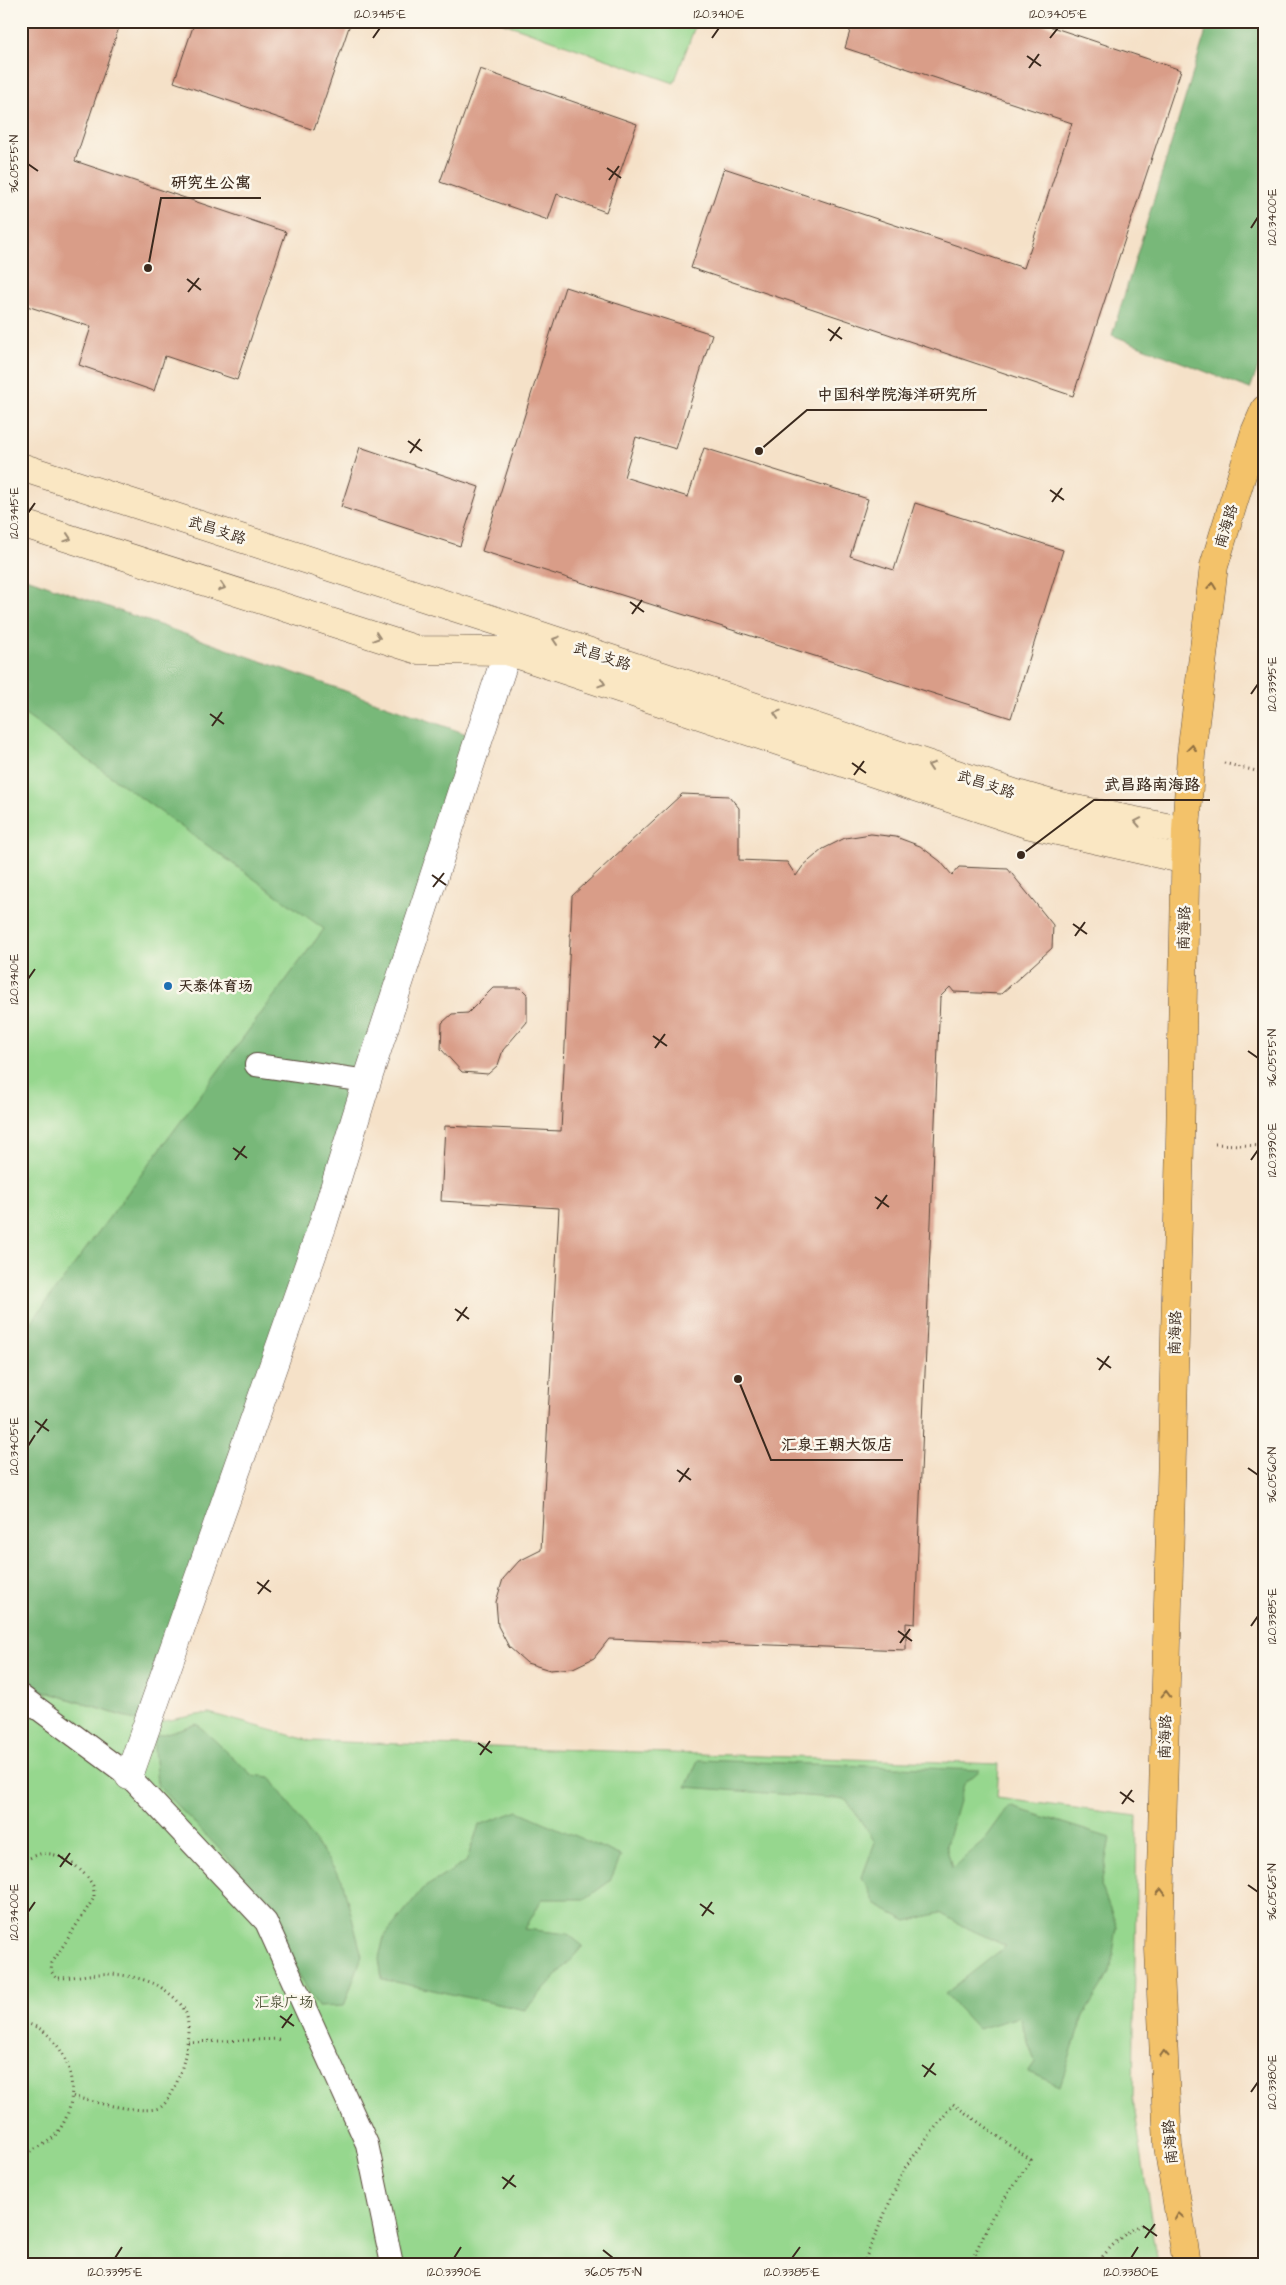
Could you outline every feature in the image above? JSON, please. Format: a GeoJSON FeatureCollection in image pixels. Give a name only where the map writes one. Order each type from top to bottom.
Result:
{"type":"FeatureCollection","features":[{"type":"Feature","properties":{"kind":"main road","name":"南海路"},"geometry":{"type":"LineString","coordinates":[[1187,2264],[1168,2146],[1159,1949],[1180,1143],[1186,831],[1191,755],[1214,566],[1255,432],[1265,409]]}},
{"type":"Feature","properties":{"kind":"street","name":"武昌支路"},"geometry":{"type":"LineString","coordinates":[[21,467],[511,639],[1028,824],[1186,860]]}},
{"type":"Feature","properties":{"kind":"street","name":"武昌支路"},"geometry":{"type":"LineString","coordinates":[[21,523],[418,650],[511,639],[1054,805],[1186,831]]}},
{"type":"Feature","properties":{"kind":"street"},"geometry":{"type":"LineString","coordinates":[[129,1776],[323,1224],[367,1081],[511,639]]}},
{"type":"Feature","properties":{"kind":"lane"},"geometry":{"type":"LineString","coordinates":[[256,1065],[367,1081]]}},
{"type":"Feature","properties":{"kind":"lane"},"geometry":{"type":"LineString","coordinates":[[21,1696],[129,1776],[266,1922],[367,2144],[392,2264]]}},
{"type":"Feature","properties":{"kind":"path"},"geometry":{"type":"LineString","coordinates":[[1180,1143],[1265,1146]]}},
{"type":"Feature","properties":{"kind":"path"},"geometry":{"type":"LineString","coordinates":[[21,1862],[41,1854],[56,1855],[70,1863],[87,1878],[94,1888],[92,1903],[52,1963],[51,1971],[56,1978],[100,1974],[141,1979],[158,1986],[185,2010],[188,2022],[188,2042],[176,2085],[162,2107],[152,2110],[119,2107],[72,2096]]}},
{"type":"Feature","properties":{"kind":"path"},"geometry":{"type":"LineString","coordinates":[[188,2042],[284,2039],[308,2014]]}},
{"type":"Feature","properties":{"kind":"path"},"geometry":{"type":"LineString","coordinates":[[21,2021],[41,2029],[59,2045],[69,2066],[72,2096],[69,2112],[56,2133],[39,2148],[21,2155]]}},
{"type":"Feature","properties":{"kind":"path"},"geometry":{"type":"LineString","coordinates":[[863,2264],[904,2170],[954,2104],[1032,2160],[992,2217],[970,2264]]}},
{"type":"Feature","properties":{"kind":"path"},"geometry":{"type":"LineString","coordinates":[[1096,2264],[1115,2242],[1136,2227],[1152,2223]]}},
{"type":"Feature","properties":{"kind":"green space"},"geometry":{"type":"Polygon","coordinates":[[[498,21],[697,21],[674,83],[498,21]]]}},
{"type":"Feature","properties":{"kind":"green space"},"geometry":{"type":"Polygon","coordinates":[[[1209,21],[1265,21],[1265,349],[1250,389],[1112,335],[1209,21]]]}},
{"type":"Feature","properties":{"kind":"green space"},"geometry":{"type":"Polygon","coordinates":[[[21,576],[478,738],[147,1724],[29,1686],[21,1680],[21,1336],[324,929],[21,712],[21,576]]]}},
{"type":"Feature","properties":{"kind":"green space","name":"天泰体育场"},"geometry":{"type":"Polygon","coordinates":[[[21,657],[373,906],[21,1382],[21,657]]]}},
{"type":"Feature","properties":{"kind":"green space","name":"汇泉广场"},"geometry":{"type":"Polygon","coordinates":[[[21,1680],[29,1686],[147,1724],[209,1713],[311,1741],[999,1764],[997,1798],[1137,1816],[1133,2099],[1158,2264],[21,2264],[21,1680]]]}},
{"type":"Feature","properties":{"kind":"green space"},"geometry":{"type":"Polygon","coordinates":[[[197,1724],[252,1775],[270,1777],[342,1880],[362,1956],[344,2006],[318,2007],[234,1864],[157,1785],[153,1737],[197,1724]]]}},
{"type":"Feature","properties":{"kind":"green space"},"geometry":{"type":"Polygon","coordinates":[[[698,1760],[980,1770],[964,1784],[946,1845],[952,1868],[983,1842],[1009,1806],[1110,1838],[1101,1885],[1117,1927],[1110,1973],[1083,2016],[1060,2086],[1028,2072],[1035,2062],[1019,2017],[978,2029],[945,1994],[1006,1946],[940,1913],[907,1921],[876,1905],[862,1877],[875,1842],[846,1799],[686,1787],[698,1760]]]}},
{"type":"Feature","properties":{"kind":"green space"},"geometry":{"type":"Polygon","coordinates":[[[518,1811],[621,1856],[610,1881],[585,1899],[542,1899],[525,1929],[568,1934],[583,1946],[525,2010],[382,1979],[379,1958],[384,1937],[422,1889],[466,1862],[479,1825],[518,1811]]]}},
{"type":"Feature","properties":{"kind":"building"},"geometry":{"type":"Polygon","coordinates":[[[21,21],[121,21],[75,161],[286,232],[237,380],[165,356],[154,391],[79,365],[91,327],[21,304],[21,21]]]}},
{"type":"Feature","properties":{"kind":"building"},"geometry":{"type":"Polygon","coordinates":[[[195,21],[351,21],[314,130],[174,82],[195,21]]]}},
{"type":"Feature","properties":{"kind":"building"},"geometry":{"type":"Polygon","coordinates":[[[853,21],[1034,21],[1181,70],[1073,396],[691,268],[724,168],[1024,268],[1072,123],[845,48],[853,21]]]}},
{"type":"Feature","properties":{"kind":"building"},"geometry":{"type":"Polygon","coordinates":[[[480,69],[637,124],[606,212],[557,194],[548,220],[440,182],[480,69]]]}},
{"type":"Feature","properties":{"kind":"building"},"geometry":{"type":"Polygon","coordinates":[[[565,287],[712,334],[676,449],[636,437],[624,477],[688,497],[704,448],[868,499],[850,556],[894,570],[915,503],[1063,550],[1011,718],[482,551],[565,287]]]}},
{"type":"Feature","properties":{"kind":"building"},"geometry":{"type":"Polygon","coordinates":[[[360,447],[479,487],[460,546],[341,507],[360,447]]]}},
{"type":"Feature","properties":{"kind":"building"},"geometry":{"type":"Polygon","coordinates":[[[682,794],[729,796],[739,808],[739,860],[787,862],[796,876],[803,866],[823,849],[845,838],[871,834],[896,837],[920,846],[940,861],[952,875],[959,867],[1008,869],[1053,925],[1052,948],[1001,994],[954,992],[950,987],[940,997],[915,1624],[906,1623],[906,1650],[609,1639],[594,1658],[573,1668],[550,1670],[527,1663],[509,1647],[498,1626],[496,1602],[503,1579],[519,1561],[541,1550],[559,1208],[441,1201],[445,1126],[561,1131],[572,896],[682,794]]]}},
{"type":"Feature","properties":{"kind":"building"},"geometry":{"type":"Polygon","coordinates":[[[493,988],[521,988],[527,994],[527,1022],[503,1050],[498,1065],[488,1074],[462,1072],[441,1049],[442,1023],[452,1014],[468,1013],[493,988]]]}},
{"type":"Feature","properties":{"kind":"place","name":"研究生公寓"},"geometry":{"type":"Point","coordinates":[148,268]}},
{"type":"Feature","properties":{"kind":"place","name":"中国科学院海洋研究所"},"geometry":{"type":"Point","coordinates":[759,451]}},
{"type":"Feature","properties":{"kind":"place","name":"武昌路南海路"},"geometry":{"type":"Point","coordinates":[1021,855]}},
{"type":"Feature","properties":{"kind":"place","name":"天泰体育场"},"geometry":{"type":"Point","coordinates":[168,986]}},
{"type":"Feature","properties":{"kind":"place","name":"汇泉王朝大饭店"},"geometry":{"type":"Point","coordinates":[738,1379]}}]}
